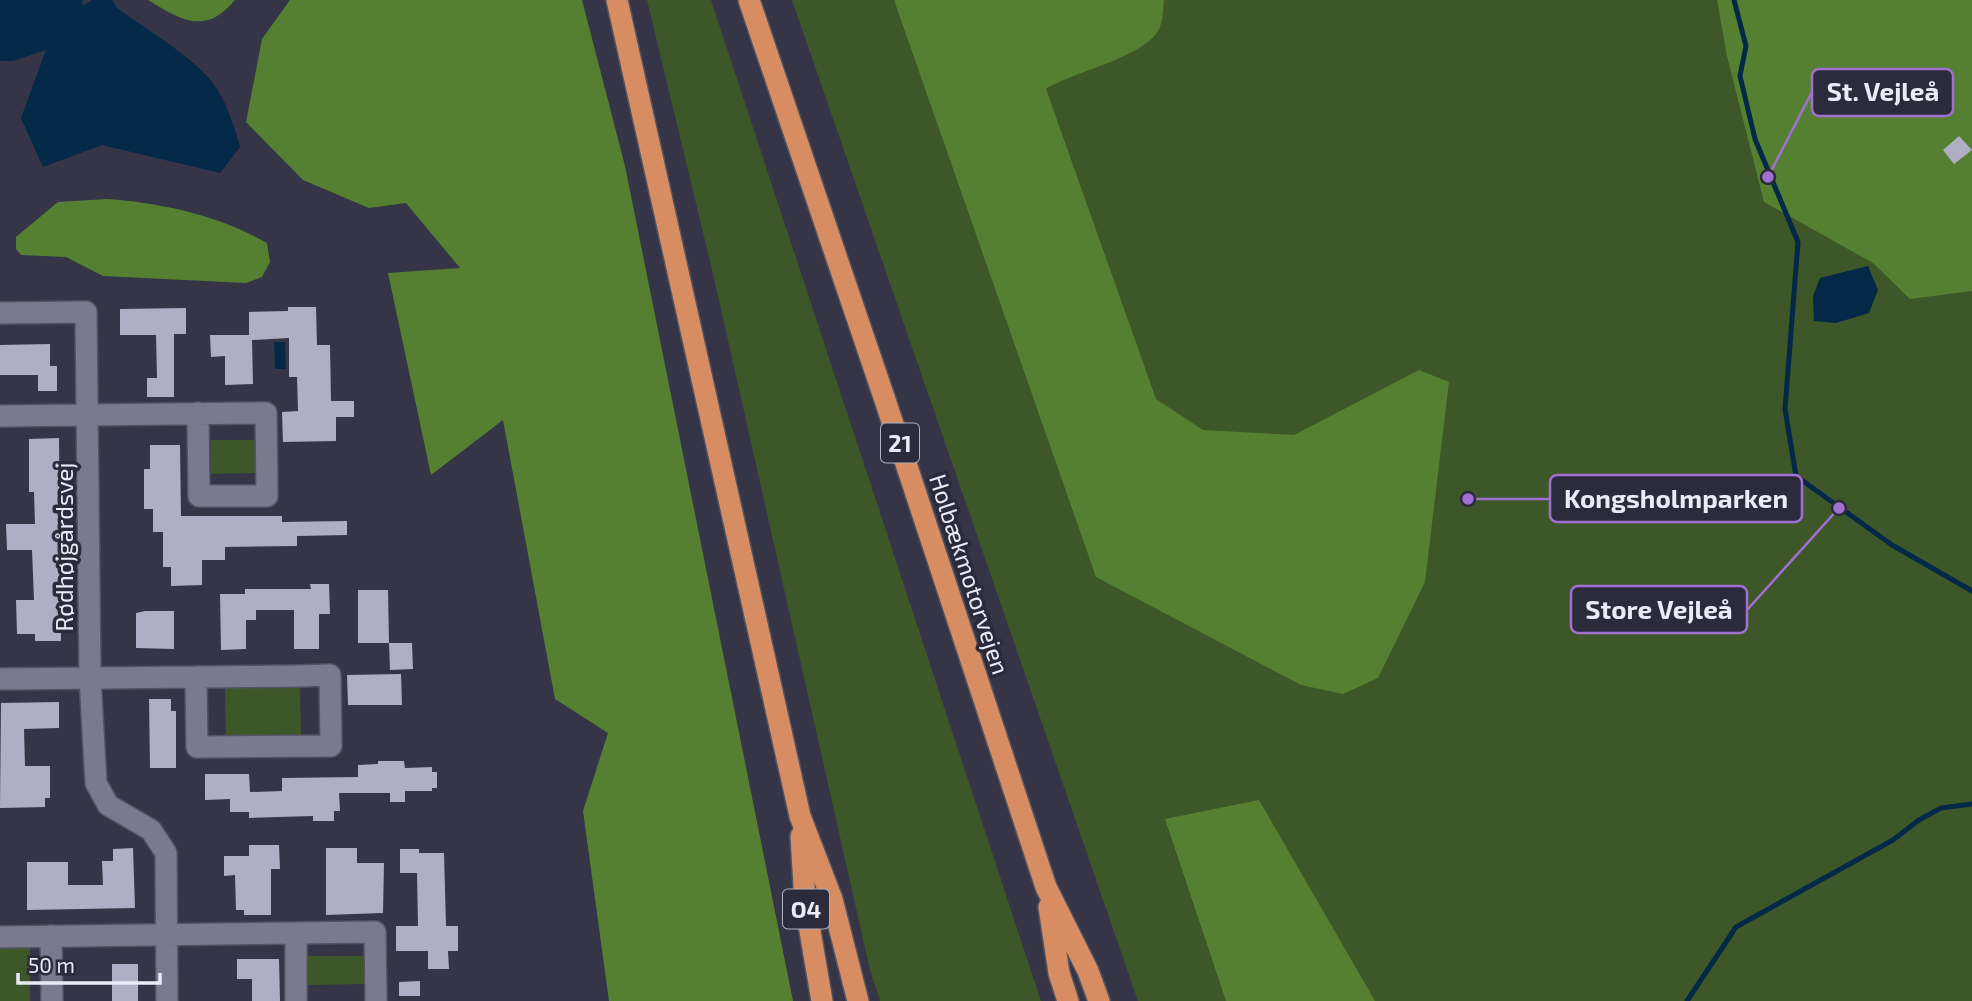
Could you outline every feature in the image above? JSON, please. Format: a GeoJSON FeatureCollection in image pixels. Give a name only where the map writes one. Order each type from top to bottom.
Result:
{"type":"FeatureCollection","features":[{"type":"Feature","properties":{"kind":"highway"},"geometry":{"type":"LineString","coordinates":[[617,0],[800,816],[832,899],[858,1001]]}},
{"type":"Feature","properties":{"kind":"highway","name":"Holbækmotorvejen"},"geometry":{"type":"LineString","coordinates":[[749,0],[1046,887],[1088,971],[1099,1001]]}},
{"type":"Feature","properties":{"kind":"highway","name":"O4"},"geometry":{"type":"LineString","coordinates":[[800,816],[805,902],[822,1001]]}},
{"type":"Feature","properties":{"kind":"highway"},"geometry":{"type":"LineString","coordinates":[[1046,887],[1059,973],[1068,1001]]}},
{"type":"Feature","properties":{"kind":"street","name":"Rødhøjgårdsvej"},"geometry":{"type":"LineString","coordinates":[[0,313],[86,313],[90,678],[96,783],[108,805],[151,830],[166,853],[167,1001]]}},
{"type":"Feature","properties":{"kind":"street"},"geometry":{"type":"LineString","coordinates":[[0,416],[198,413],[266,413],[267,496],[199,496],[198,413]]}},
{"type":"Feature","properties":{"kind":"street"},"geometry":{"type":"LineString","coordinates":[[0,679],[330,675],[331,746],[197,747],[196,677]]}},
{"type":"Feature","properties":{"kind":"street"},"geometry":{"type":"LineString","coordinates":[[0,937],[375,932],[376,1001]]}},
{"type":"Feature","properties":{"kind":"street"},"geometry":{"type":"LineString","coordinates":[[296,933],[296,1001]]}},
{"type":"Feature","properties":{"kind":"street"},"geometry":{"type":"LineString","coordinates":[[51,936],[52,1001]]}},
{"type":"Feature","properties":{"kind":"green space"},"geometry":{"type":"Polygon","coordinates":[[[148,0],[235,0],[214,18],[193,21],[172,14],[148,0]]]}},
{"type":"Feature","properties":{"kind":"green space"},"geometry":{"type":"Polygon","coordinates":[[[290,0],[582,0],[625,166],[793,1001],[609,1001],[583,811],[608,733],[555,699],[503,420],[431,475],[388,273],[460,268],[406,203],[369,208],[303,180],[246,122],[262,39],[290,0]]]}},
{"type":"Feature","properties":{"kind":"green space"},"geometry":{"type":"Polygon","coordinates":[[[647,0],[711,0],[1041,1001],[880,1001],[870,970],[713,274],[647,0]]]}},
{"type":"Feature","properties":{"kind":"green space"},"geometry":{"type":"Polygon","coordinates":[[[792,0],[1972,0],[1972,1001],[1138,1001],[792,0]]]}},
{"type":"Feature","properties":{"kind":"green space"},"geometry":{"type":"Polygon","coordinates":[[[894,0],[1164,0],[1160,27],[1153,38],[1126,55],[1046,89],[1156,399],[1203,430],[1294,435],[1419,370],[1449,382],[1425,582],[1378,678],[1343,694],[1301,685],[1096,577],[894,0]]]}},
{"type":"Feature","properties":{"kind":"green space"},"geometry":{"type":"Polygon","coordinates":[[[1717,0],[1972,0],[1972,291],[1910,299],[1873,263],[1764,202],[1727,56],[1717,0]]]}},
{"type":"Feature","properties":{"kind":"green space"},"geometry":{"type":"Polygon","coordinates":[[[107,199],[169,207],[229,225],[267,243],[270,262],[262,277],[246,283],[103,276],[66,257],[21,255],[16,249],[16,237],[58,202],[107,199]]]}},
{"type":"Feature","properties":{"kind":"green space"},"geometry":{"type":"Polygon","coordinates":[[[211,440],[258,440],[259,473],[211,474],[211,440]]]}},
{"type":"Feature","properties":{"kind":"green space"},"geometry":{"type":"Polygon","coordinates":[[[300,687],[301,739],[226,740],[225,688],[300,687]]]}},
{"type":"Feature","properties":{"kind":"green space"},"geometry":{"type":"Polygon","coordinates":[[[1259,800],[1375,1001],[1226,1001],[1165,819],[1259,800]]]}},
{"type":"Feature","properties":{"kind":"green space"},"geometry":{"type":"Polygon","coordinates":[[[0,948],[30,948],[30,1001],[0,1001],[0,948]]]}},
{"type":"Feature","properties":{"kind":"green space"},"geometry":{"type":"Polygon","coordinates":[[[306,956],[367,956],[367,984],[307,985],[306,956]]]}},
{"type":"Feature","properties":{"kind":"water"},"geometry":{"type":"Polygon","coordinates":[[[0,0],[83,0],[82,6],[92,0],[112,0],[117,8],[180,52],[212,82],[225,105],[240,147],[220,173],[102,145],[43,167],[21,118],[46,50],[13,61],[0,61],[0,0]]]}},
{"type":"Feature","properties":{"kind":"water"},"geometry":{"type":"Polygon","coordinates":[[[1868,266],[1878,290],[1869,313],[1836,323],[1814,321],[1813,296],[1820,278],[1868,266]]]}},
{"type":"Feature","properties":{"kind":"water"},"geometry":{"type":"Polygon","coordinates":[[[274,342],[285,342],[286,369],[275,369],[274,342]]]}},
{"type":"Feature","properties":{"kind":"building"},"geometry":{"type":"Polygon","coordinates":[[[1959,136],[1972,150],[1954,164],[1943,150],[1959,136]]]}},
{"type":"Feature","properties":{"kind":"building"},"geometry":{"type":"Polygon","coordinates":[[[288,307],[316,307],[317,345],[330,345],[331,401],[354,401],[354,417],[336,417],[336,441],[283,442],[282,412],[298,411],[297,377],[289,377],[289,338],[252,340],[253,384],[225,385],[225,356],[211,357],[210,335],[249,335],[249,312],[288,311],[288,307]]]}},
{"type":"Feature","properties":{"kind":"building"},"geometry":{"type":"Polygon","coordinates":[[[186,308],[186,334],[174,334],[174,397],[147,397],[147,378],[157,378],[156,335],[120,335],[120,309],[186,308]]]}},
{"type":"Feature","properties":{"kind":"building"},"geometry":{"type":"Polygon","coordinates":[[[50,344],[50,366],[57,366],[57,391],[38,391],[38,375],[0,375],[0,345],[50,344]]]}},
{"type":"Feature","properties":{"kind":"building"},"geometry":{"type":"Polygon","coordinates":[[[59,438],[61,641],[35,641],[35,634],[17,634],[16,600],[34,600],[32,550],[7,550],[6,524],[35,524],[34,492],[29,492],[29,439],[59,438]]]}},
{"type":"Feature","properties":{"kind":"building"},"geometry":{"type":"Polygon","coordinates":[[[150,445],[180,445],[181,516],[282,516],[282,522],[347,521],[347,535],[297,536],[297,546],[225,547],[225,560],[202,560],[202,585],[171,586],[171,567],[163,567],[163,532],[153,532],[153,509],[144,509],[144,469],[150,469],[150,445]]]}},
{"type":"Feature","properties":{"kind":"building"},"geometry":{"type":"Polygon","coordinates":[[[310,584],[329,584],[330,614],[319,614],[319,649],[294,649],[294,610],[256,610],[256,620],[246,620],[246,649],[221,650],[220,594],[245,594],[245,589],[311,589],[310,584]]]}},
{"type":"Feature","properties":{"kind":"building"},"geometry":{"type":"Polygon","coordinates":[[[358,590],[388,590],[389,643],[358,643],[358,590]]]}},
{"type":"Feature","properties":{"kind":"building"},"geometry":{"type":"Polygon","coordinates":[[[174,611],[174,649],[136,648],[136,613],[174,611]]]}},
{"type":"Feature","properties":{"kind":"building"},"geometry":{"type":"Polygon","coordinates":[[[389,643],[412,643],[413,669],[390,670],[389,643]]]}},
{"type":"Feature","properties":{"kind":"building"},"geometry":{"type":"Polygon","coordinates":[[[401,674],[402,705],[348,705],[347,675],[401,674]]]}},
{"type":"Feature","properties":{"kind":"building"},"geometry":{"type":"Polygon","coordinates":[[[149,699],[171,699],[171,711],[176,711],[176,768],[150,768],[149,699]]]}},
{"type":"Feature","properties":{"kind":"building"},"geometry":{"type":"Polygon","coordinates":[[[59,702],[59,728],[24,729],[25,766],[50,766],[50,798],[45,798],[45,807],[0,808],[1,703],[59,702]]]}},
{"type":"Feature","properties":{"kind":"building"},"geometry":{"type":"Polygon","coordinates":[[[378,761],[404,761],[405,768],[432,767],[432,772],[437,772],[437,788],[432,788],[432,791],[405,791],[405,802],[390,802],[390,793],[339,793],[340,811],[334,811],[334,821],[313,821],[313,816],[249,818],[249,812],[230,812],[230,799],[205,800],[205,774],[249,774],[250,792],[282,791],[282,778],[358,777],[358,765],[378,764],[378,761]]]}},
{"type":"Feature","properties":{"kind":"building"},"geometry":{"type":"Polygon","coordinates":[[[249,845],[279,845],[280,869],[271,869],[271,915],[244,915],[244,910],[236,910],[235,875],[224,876],[224,856],[249,856],[249,845]]]}},
{"type":"Feature","properties":{"kind":"building"},"geometry":{"type":"Polygon","coordinates":[[[133,848],[135,908],[27,910],[27,862],[68,862],[68,885],[103,885],[102,861],[113,861],[113,849],[133,848]]]}},
{"type":"Feature","properties":{"kind":"building"},"geometry":{"type":"Polygon","coordinates":[[[326,848],[357,848],[357,863],[384,863],[383,913],[326,915],[326,848]]]}},
{"type":"Feature","properties":{"kind":"building"},"geometry":{"type":"Polygon","coordinates":[[[400,849],[419,849],[419,853],[444,853],[446,926],[458,926],[458,951],[448,951],[449,969],[428,969],[428,951],[396,951],[396,926],[418,926],[417,873],[400,873],[400,849]]]}},
{"type":"Feature","properties":{"kind":"building"},"geometry":{"type":"Polygon","coordinates":[[[237,959],[279,959],[280,1001],[252,1001],[252,979],[237,979],[237,959]]]}},
{"type":"Feature","properties":{"kind":"building"},"geometry":{"type":"Polygon","coordinates":[[[112,964],[138,964],[138,1001],[112,1001],[112,964]]]}},
{"type":"Feature","properties":{"kind":"building"},"geometry":{"type":"Polygon","coordinates":[[[420,981],[420,996],[399,996],[399,982],[420,981]]]}},
{"type":"Feature","properties":{"kind":"waterway"},"geometry":{"type":"LineString","coordinates":[[1734,0],[1746,46],[1740,76],[1755,139],[1798,242],[1785,409],[1796,476],[1892,545],[1972,591]]}},
{"type":"Feature","properties":{"kind":"waterway"},"geometry":{"type":"LineString","coordinates":[[1687,1001],[1736,927],[1893,840],[1919,820],[1941,808],[1972,804]]}},
{"type":"Feature","properties":{"kind":"place","name":"St. Vejleå"},"geometry":{"type":"Point","coordinates":[1768,177]}},
{"type":"Feature","properties":{"kind":"place","name":"Kongsholmparken"},"geometry":{"type":"Point","coordinates":[1468,499]}},
{"type":"Feature","properties":{"kind":"place","name":"Store Vejleå"},"geometry":{"type":"Point","coordinates":[1839,508]}}]}
